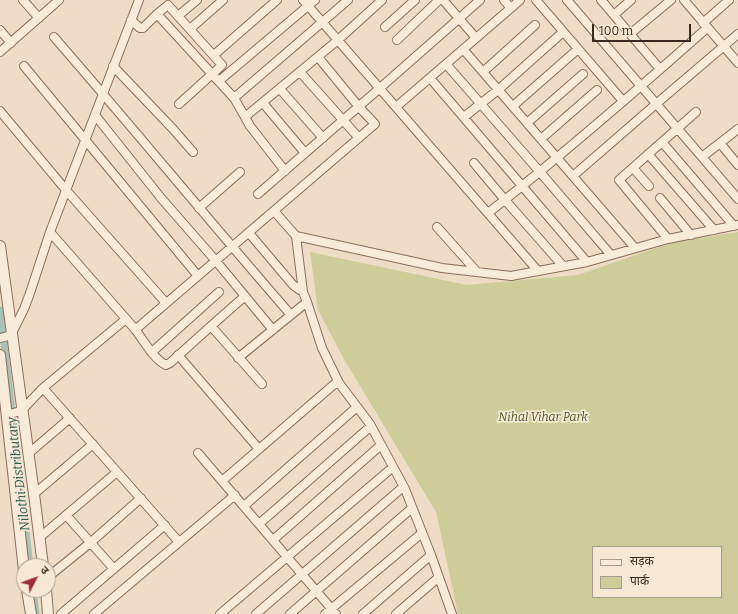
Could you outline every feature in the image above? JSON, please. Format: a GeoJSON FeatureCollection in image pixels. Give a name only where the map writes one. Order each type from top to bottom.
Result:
{"type":"FeatureCollection","features":[{"type":"Feature","properties":{"kind":"street"},"geometry":{"type":"LineString","coordinates":[[24,0],[39,18]]}},
{"type":"Feature","properties":{"kind":"street"},"geometry":{"type":"LineString","coordinates":[[0,52],[59,0]]}},
{"type":"Feature","properties":{"kind":"street"},"geometry":{"type":"LineString","coordinates":[[5,336],[24,309],[50,232],[139,0]]}},
{"type":"Feature","properties":{"kind":"street"},"geometry":{"type":"LineString","coordinates":[[178,16],[197,0]]}},
{"type":"Feature","properties":{"kind":"street"},"geometry":{"type":"LineString","coordinates":[[190,29],[223,0]]}},
{"type":"Feature","properties":{"kind":"street"},"geometry":{"type":"LineString","coordinates":[[214,55],[277,0]]}},
{"type":"Feature","properties":{"kind":"street"},"geometry":{"type":"LineString","coordinates":[[219,81],[306,3],[315,0]]}},
{"type":"Feature","properties":{"kind":"street"},"geometry":{"type":"LineString","coordinates":[[234,98],[348,0]]}},
{"type":"Feature","properties":{"kind":"street"},"geometry":{"type":"LineString","coordinates":[[245,117],[338,40],[382,0]]}},
{"type":"Feature","properties":{"kind":"street"},"geometry":{"type":"LineString","coordinates":[[385,27],[415,0]]}},
{"type":"Feature","properties":{"kind":"street"},"geometry":{"type":"LineString","coordinates":[[397,40],[439,0]]}},
{"type":"Feature","properties":{"kind":"street"},"geometry":{"type":"LineString","coordinates":[[443,0],[476,38]]}},
{"type":"Feature","properties":{"kind":"street"},"geometry":{"type":"LineString","coordinates":[[258,194],[480,0]]}},
{"type":"Feature","properties":{"kind":"street"},"geometry":{"type":"LineString","coordinates":[[504,0],[511,8]]}},
{"type":"Feature","properties":{"kind":"street"},"geometry":{"type":"LineString","coordinates":[[396,107],[520,0]]}},
{"type":"Feature","properties":{"kind":"street"},"geometry":{"type":"LineString","coordinates":[[536,0],[623,101]]}},
{"type":"Feature","properties":{"kind":"street"},"geometry":{"type":"LineString","coordinates":[[567,0],[738,199]]}},
{"type":"Feature","properties":{"kind":"street"},"geometry":{"type":"LineString","coordinates":[[601,0],[660,69]]}},
{"type":"Feature","properties":{"kind":"street"},"geometry":{"type":"LineString","coordinates":[[614,15],[631,0]]}},
{"type":"Feature","properties":{"kind":"street"},"geometry":{"type":"LineString","coordinates":[[630,34],[671,0]]}},
{"type":"Feature","properties":{"kind":"street"},"geometry":{"type":"LineString","coordinates":[[684,0],[738,63]]}},
{"type":"Feature","properties":{"kind":"street"},"geometry":{"type":"LineString","coordinates":[[488,213],[540,172],[641,86],[729,0]]}},
{"type":"Feature","properties":{"kind":"street"},"geometry":{"type":"LineString","coordinates":[[131,20],[140,28],[143,28],[157,14],[165,3],[222,65],[180,104]]}},
{"type":"Feature","properties":{"kind":"street"},"geometry":{"type":"LineString","coordinates":[[306,3],[538,271]]}},
{"type":"Feature","properties":{"kind":"street"},"geometry":{"type":"LineString","coordinates":[[157,14],[234,98],[250,126],[285,171]]}},
{"type":"Feature","properties":{"kind":"street"},"geometry":{"type":"LineString","coordinates":[[483,72],[535,25]]}},
{"type":"Feature","properties":{"kind":"street"},"geometry":{"type":"LineString","coordinates":[[0,30],[11,43]]}},
{"type":"Feature","properties":{"kind":"street"},"geometry":{"type":"LineString","coordinates":[[464,117],[498,90],[563,32]]}},
{"type":"Feature","properties":{"kind":"street"},"geometry":{"type":"LineString","coordinates":[[573,176],[738,34]]}},
{"type":"Feature","properties":{"kind":"street"},"geometry":{"type":"LineString","coordinates":[[54,37],[291,315]]}},
{"type":"Feature","properties":{"kind":"street"},"geometry":{"type":"LineString","coordinates":[[463,49],[635,248]]}},
{"type":"Feature","properties":{"kind":"street"},"geometry":{"type":"LineString","coordinates":[[513,106],[578,49]]}},
{"type":"Feature","properties":{"kind":"street"},"geometry":{"type":"LineString","coordinates":[[135,330],[375,124],[318,57]]}},
{"type":"Feature","properties":{"kind":"street"},"geometry":{"type":"LineString","coordinates":[[446,64],[611,255]]}},
{"type":"Feature","properties":{"kind":"street"},"geometry":{"type":"LineString","coordinates":[[24,66],[198,276]]}},
{"type":"Feature","properties":{"kind":"street"},"geometry":{"type":"LineString","coordinates":[[113,66],[193,152]]}},
{"type":"Feature","properties":{"kind":"street"},"geometry":{"type":"LineString","coordinates":[[300,72],[359,138]]}},
{"type":"Feature","properties":{"kind":"street"},"geometry":{"type":"LineString","coordinates":[[527,123],[583,74]]}},
{"type":"Feature","properties":{"kind":"street"},"geometry":{"type":"LineString","coordinates":[[430,78],[587,262]]}},
{"type":"Feature","properties":{"kind":"street"},"geometry":{"type":"LineString","coordinates":[[280,89],[323,138]]}},
{"type":"Feature","properties":{"kind":"street"},"geometry":{"type":"LineString","coordinates":[[541,139],[597,90]]}},
{"type":"Feature","properties":{"kind":"street"},"geometry":{"type":"LineString","coordinates":[[263,103],[305,153]]}},
{"type":"Feature","properties":{"kind":"street"},"geometry":{"type":"LineString","coordinates":[[0,111],[66,190],[166,303]]}},
{"type":"Feature","properties":{"kind":"street"},"geometry":{"type":"LineString","coordinates":[[668,240],[619,180],[696,112]]}},
{"type":"Feature","properties":{"kind":"street"},"geometry":{"type":"LineString","coordinates":[[95,115],[161,198],[273,330]]}},
{"type":"Feature","properties":{"kind":"street"},"geometry":{"type":"LineString","coordinates":[[702,157],[738,130]]}},
{"type":"Feature","properties":{"kind":"street"},"geometry":{"type":"LineString","coordinates":[[662,142],[736,226]]}},
{"type":"Feature","properties":{"kind":"street"},"geometry":{"type":"LineString","coordinates":[[720,143],[738,165]]}},
{"type":"Feature","properties":{"kind":"street"},"geometry":{"type":"LineString","coordinates":[[648,154],[714,230]]}},
{"type":"Feature","properties":{"kind":"street"},"geometry":{"type":"LineString","coordinates":[[474,163],[563,266]]}},
{"type":"Feature","properties":{"kind":"street"},"geometry":{"type":"LineString","coordinates":[[633,168],[649,186]]}},
{"type":"Feature","properties":{"kind":"street"},"geometry":{"type":"LineString","coordinates":[[199,208],[240,172]]}},
{"type":"Feature","properties":{"kind":"street"},"geometry":{"type":"LineString","coordinates":[[660,198],[691,235]]}},
{"type":"Feature","properties":{"kind":"street"},"geometry":{"type":"LineString","coordinates":[[274,211],[296,236],[303,292],[322,348],[338,381],[371,426],[403,487],[431,555],[452,614]]}},
{"type":"Feature","properties":{"kind":"street"},"geometry":{"type":"LineString","coordinates":[[296,236],[442,268],[511,276],[587,262],[668,240],[736,226]]}},
{"type":"Feature","properties":{"kind":"street"},"geometry":{"type":"LineString","coordinates":[[437,227],[477,272]]}},
{"type":"Feature","properties":{"kind":"street"},"geometry":{"type":"LineString","coordinates":[[50,232],[126,319],[161,363],[166,365],[245,296]]}},
{"type":"Feature","properties":{"kind":"street"},"geometry":{"type":"LineString","coordinates":[[249,233],[293,285],[303,292]]}},
{"type":"Feature","properties":{"kind":"street"},"geometry":{"type":"LineString","coordinates":[[0,246],[5,336],[14,413],[12,455],[23,558]]}},
{"type":"Feature","properties":{"kind":"street"},"geometry":{"type":"LineString","coordinates":[[152,352],[219,292]]}},
{"type":"Feature","properties":{"kind":"street"},"geometry":{"type":"LineString","coordinates":[[238,358],[307,302]]}},
{"type":"Feature","properties":{"kind":"street"},"geometry":{"type":"LineString","coordinates":[[14,413],[126,319]]}},
{"type":"Feature","properties":{"kind":"street"},"geometry":{"type":"LineString","coordinates":[[211,326],[262,384]]}},
{"type":"Feature","properties":{"kind":"street"},"geometry":{"type":"LineString","coordinates":[[0,355],[2,399],[14,413],[28,454],[42,558]]}},
{"type":"Feature","properties":{"kind":"street"},"geometry":{"type":"LineString","coordinates":[[178,356],[259,449]]}},
{"type":"Feature","properties":{"kind":"street"},"geometry":{"type":"LineString","coordinates":[[222,481],[338,381]]}},
{"type":"Feature","properties":{"kind":"street"},"geometry":{"type":"LineString","coordinates":[[44,388],[179,542]]}},
{"type":"Feature","properties":{"kind":"street"},"geometry":{"type":"LineString","coordinates":[[244,506],[357,407]]}},
{"type":"Feature","properties":{"kind":"street"},"geometry":{"type":"LineString","coordinates":[[28,454],[70,418]]}},
{"type":"Feature","properties":{"kind":"street"},"geometry":{"type":"LineString","coordinates":[[259,524],[371,426]]}},
{"type":"Feature","properties":{"kind":"street"},"geometry":{"type":"LineString","coordinates":[[34,494],[93,444]]}},
{"type":"Feature","properties":{"kind":"street"},"geometry":{"type":"LineString","coordinates":[[273,540],[381,445]]}},
{"type":"Feature","properties":{"kind":"street"},"geometry":{"type":"LineString","coordinates":[[198,453],[334,611]]}},
{"type":"Feature","properties":{"kind":"street"},"geometry":{"type":"LineString","coordinates":[[220,614],[393,467]]}},
{"type":"Feature","properties":{"kind":"street"},"geometry":{"type":"LineString","coordinates":[[39,538],[117,472]]}},
{"type":"Feature","properties":{"kind":"street"},"geometry":{"type":"LineString","coordinates":[[256,614],[403,487]]}},
{"type":"Feature","properties":{"kind":"street"},"geometry":{"type":"LineString","coordinates":[[94,614],[235,495]]}},
{"type":"Feature","properties":{"kind":"street"},"geometry":{"type":"LineString","coordinates":[[56,571],[141,498]]}},
{"type":"Feature","properties":{"kind":"street"},"geometry":{"type":"LineString","coordinates":[[290,614],[412,508]]}},
{"type":"Feature","properties":{"kind":"street"},"geometry":{"type":"LineString","coordinates":[[66,515],[114,569]]}},
{"type":"Feature","properties":{"kind":"street"},"geometry":{"type":"LineString","coordinates":[[61,614],[165,525]]}},
{"type":"Feature","properties":{"kind":"street"},"geometry":{"type":"LineString","coordinates":[[325,614],[334,611],[422,533]]}},
{"type":"Feature","properties":{"kind":"street"},"geometry":{"type":"LineString","coordinates":[[363,614],[431,555]]}},
{"type":"Feature","properties":{"kind":"street"},"geometry":{"type":"LineString","coordinates":[[396,614],[439,577]]}},
{"type":"Feature","properties":{"kind":"street"},"geometry":{"type":"LineString","coordinates":[[28,598],[31,614]]}},
{"type":"Feature","properties":{"kind":"street"},"geometry":{"type":"LineString","coordinates":[[47,598],[48,614]]}},
{"type":"Feature","properties":{"kind":"green space","name":"Nihal Vihar Park"},"geometry":{"type":"Polygon","coordinates":[[[738,232],[738,614],[458,614],[436,512],[345,361],[318,310],[310,252],[467,285],[578,275],[673,242],[738,232]]]}},
{"type":"Feature","properties":{"kind":"waterway","name":"Nilothi Distributary"},"geometry":{"type":"LineString","coordinates":[[0,310],[29,558]]}},
{"type":"Feature","properties":{"kind":"waterway","name":"Nilothi Distributary"},"geometry":{"type":"LineString","coordinates":[[34,598],[36,614]]}}]}
